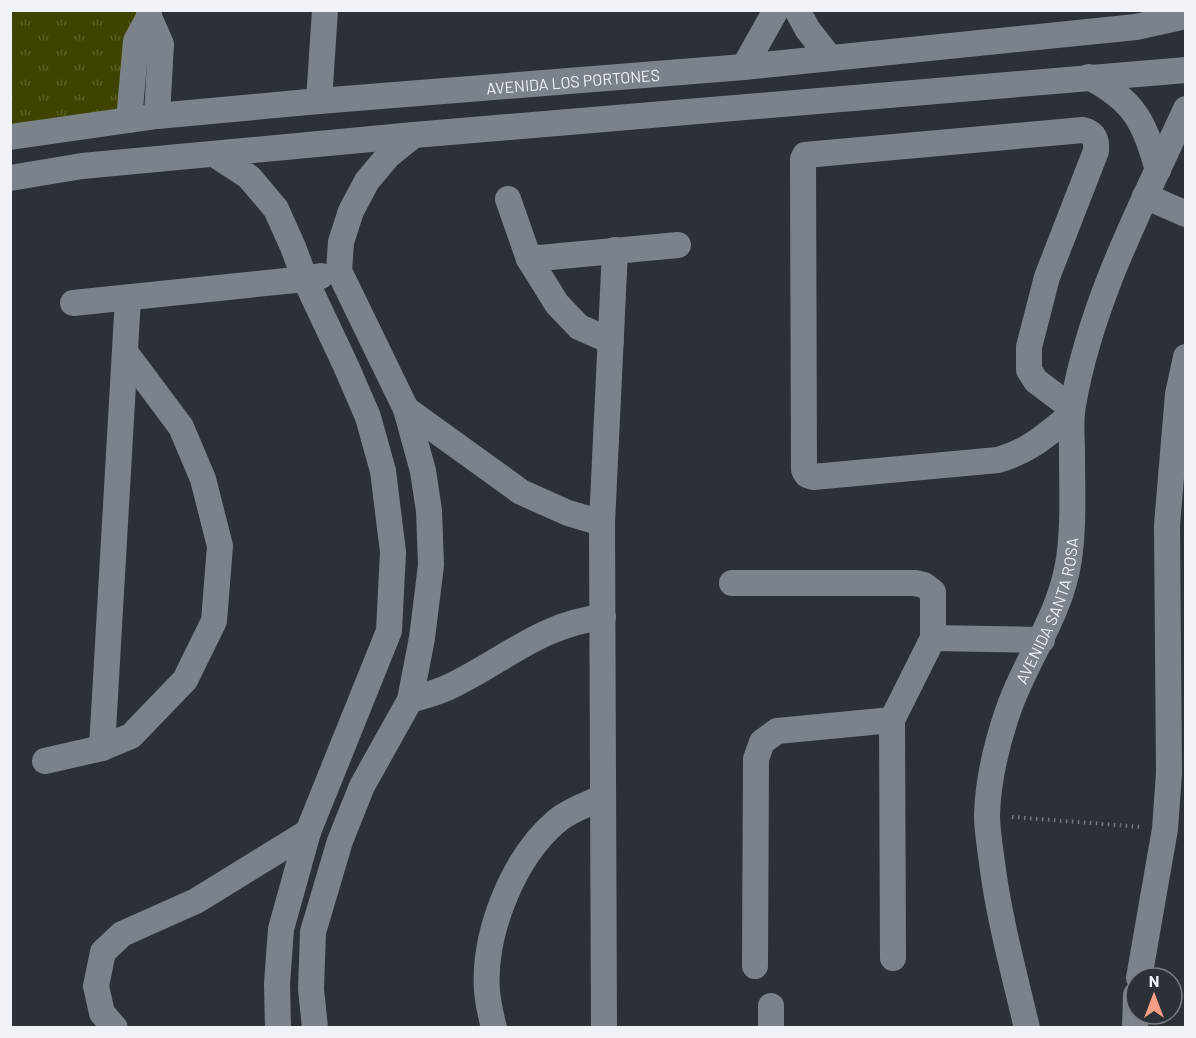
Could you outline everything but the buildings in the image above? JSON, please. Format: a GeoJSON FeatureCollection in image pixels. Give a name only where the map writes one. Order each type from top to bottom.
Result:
{"type":"FeatureCollection","features":[{"type":"Feature","properties":{"kind":"street"},"geometry":{"type":"LineString","coordinates":[[319,101],[325,10]]}},
{"type":"Feature","properties":{"kind":"street"},"geometry":{"type":"LineString","coordinates":[[744,67],[776,10]]}},
{"type":"Feature","properties":{"kind":"street"},"geometry":{"type":"LineString","coordinates":[[797,10],[808,30],[830,58]]}},
{"type":"Feature","properties":{"kind":"street","name":"AVENIDA LOS PORTONES"},"geometry":{"type":"LineString","coordinates":[[1136,27],[1162,10]]}},
{"type":"Feature","properties":{"kind":"street"},"geometry":{"type":"LineString","coordinates":[[149,14],[161,44],[157,116]]}},
{"type":"Feature","properties":{"kind":"street"},"geometry":{"type":"LineString","coordinates":[[129,120],[136,41],[149,14]]}},
{"type":"Feature","properties":{"kind":"street","name":"AVENIDA LOS PORTONES"},"geometry":{"type":"LineString","coordinates":[[10,137],[157,116],[744,67],[1136,27],[1185,16]]}},
{"type":"Feature","properties":{"kind":"street"},"geometry":{"type":"LineString","coordinates":[[10,178],[82,166],[414,135],[1185,70]]}},
{"type":"Feature","properties":{"kind":"street"},"geometry":{"type":"LineString","coordinates":[[1089,77],[1110,88],[1128,104],[1142,123],[1158,170]]}},
{"type":"Feature","properties":{"kind":"street","name":"AVENIDA SANTA ROSA"},"geometry":{"type":"LineString","coordinates":[[1027,1028],[996,896],[987,815],[999,741],[1018,685],[1042,640],[1057,605],[1068,561],[1072,515],[1072,411],[1080,368],[1117,259],[1185,109]]}},
{"type":"Feature","properties":{"kind":"street"},"geometry":{"type":"LineString","coordinates":[[79,127],[82,166]]}},
{"type":"Feature","properties":{"kind":"street"},"geometry":{"type":"LineString","coordinates":[[1083,130],[1092,134],[1097,142],[1096,151],[1047,277],[1029,347],[1029,370],[1036,381],[1072,411],[1040,440],[1018,454],[998,459],[813,477],[807,475],[804,470],[803,159],[805,155],[1083,130]]}},
{"type":"Feature","properties":{"kind":"street"},"geometry":{"type":"LineString","coordinates":[[315,1028],[311,989],[314,933],[340,841],[362,786],[410,700],[422,638],[431,566],[429,511],[423,471],[406,409],[339,271],[341,242],[351,211],[367,181],[388,156],[414,135]]}},
{"type":"Feature","properties":{"kind":"street"},"geometry":{"type":"LineString","coordinates":[[214,154],[249,177],[276,209],[368,417],[382,471],[393,552],[389,631],[308,832],[281,929],[277,984],[279,1028]]}},
{"type":"Feature","properties":{"kind":"street"},"geometry":{"type":"LineString","coordinates":[[1145,196],[1185,214]]}},
{"type":"Feature","properties":{"kind":"street"},"geometry":{"type":"LineString","coordinates":[[508,199],[528,259],[557,304],[579,327],[611,341]]}},
{"type":"Feature","properties":{"kind":"street"},"geometry":{"type":"LineString","coordinates":[[528,259],[678,245]]}},
{"type":"Feature","properties":{"kind":"street"},"geometry":{"type":"LineString","coordinates":[[604,1028],[602,523],[615,250]]}},
{"type":"Feature","properties":{"kind":"street"},"geometry":{"type":"LineString","coordinates":[[73,303],[305,279],[339,271]]}},
{"type":"Feature","properties":{"kind":"street"},"geometry":{"type":"LineString","coordinates":[[102,748],[128,298]]}},
{"type":"Feature","properties":{"kind":"street"},"geometry":{"type":"LineString","coordinates":[[45,761],[102,748],[131,736],[185,680],[214,621],[220,546],[203,479],[180,427],[125,352]]}},
{"type":"Feature","properties":{"kind":"street"},"geometry":{"type":"LineString","coordinates":[[1141,966],[1177,773],[1167,525],[1178,394],[1185,357]]}},
{"type":"Feature","properties":{"kind":"street"},"geometry":{"type":"LineString","coordinates":[[406,409],[521,492],[568,513],[602,523]]}},
{"type":"Feature","properties":{"kind":"street"},"geometry":{"type":"LineString","coordinates":[[732,583],[915,583],[924,585],[933,592],[933,638],[892,720],[893,958]]}},
{"type":"Feature","properties":{"kind":"street"},"geometry":{"type":"LineString","coordinates":[[410,700],[452,686],[528,641],[582,620],[603,617]]}},
{"type":"Feature","properties":{"kind":"street"},"geometry":{"type":"LineString","coordinates":[[933,638],[1042,640]]}},
{"type":"Feature","properties":{"kind":"street"},"geometry":{"type":"LineString","coordinates":[[755,966],[756,759],[762,742],[777,731],[892,720]]}},
{"type":"Feature","properties":{"kind":"street"},"geometry":{"type":"LineString","coordinates":[[332,773],[362,786]]}},
{"type":"Feature","properties":{"kind":"street"},"geometry":{"type":"LineString","coordinates":[[494,1028],[487,992],[487,969],[493,930],[504,899],[519,869],[546,832],[559,819],[603,797]]}},
{"type":"Feature","properties":{"kind":"street"},"geometry":{"type":"LineString","coordinates":[[115,1028],[102,1013],[96,986],[103,952],[122,934],[196,901],[308,832]]}},
{"type":"Feature","properties":{"kind":"path"},"geometry":{"type":"LineString","coordinates":[[987,815],[1165,829]]}},
{"type":"Feature","properties":{"kind":"green space"},"geometry":{"type":"Polygon","coordinates":[[[11,11],[137,11],[125,126],[11,124],[11,11]]]}}]}
